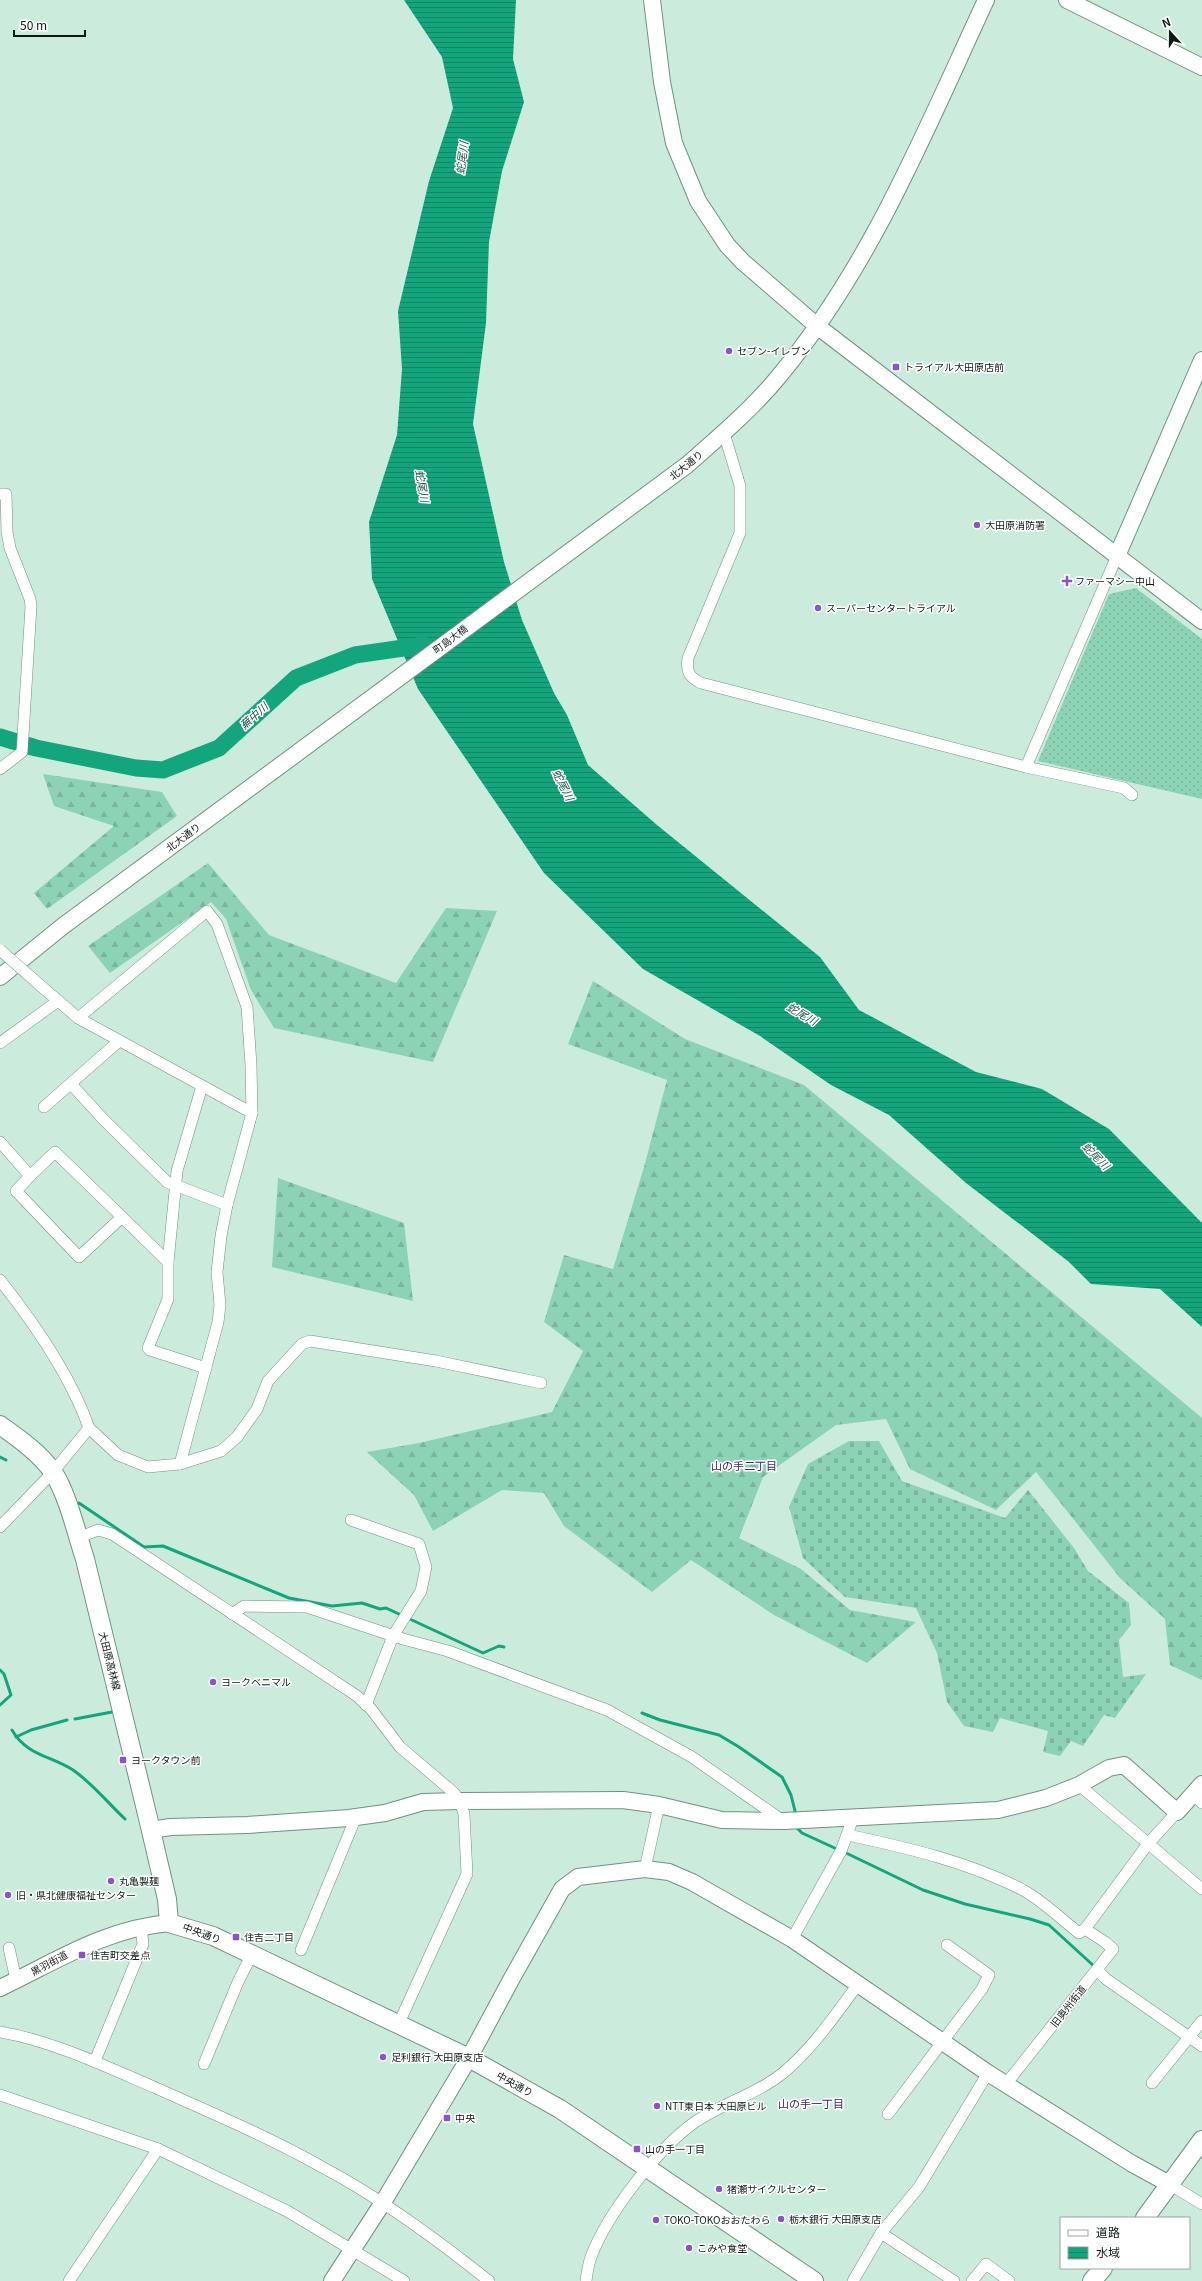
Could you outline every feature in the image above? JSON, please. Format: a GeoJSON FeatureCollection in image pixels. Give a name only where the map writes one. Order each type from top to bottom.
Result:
{"type":"FeatureCollection","features":[{"type":"Feature","properties":{"kind":"main road","name":"大田原高林線"},"geometry":{"type":"LineString","coordinates":[[0,1425],[25,1444],[53,1472],[60,1486],[78,1538],[85,1559],[151,1830],[167,1902],[169,1923]]}},
{"type":"Feature","properties":{"kind":"main road","name":"中央通り"},"geometry":{"type":"LineString","coordinates":[[169,1923],[213,1936],[399,2023],[469,2058],[560,2109],[814,2281]]}},
{"type":"Feature","properties":{"kind":"main road"},"geometry":{"type":"LineString","coordinates":[[1147,2217],[1202,2140]]}},
{"type":"Feature","properties":{"kind":"main road"},"geometry":{"type":"LineString","coordinates":[[1092,2281],[1102,2269]]}},
{"type":"Feature","properties":{"kind":"street"},"geometry":{"type":"LineString","coordinates":[[652,0],[662,82],[674,143],[698,201],[719,234],[742,262],[817,326],[1202,621]]}},
{"type":"Feature","properties":{"kind":"street","name":"北大通り"},"geometry":{"type":"LineString","coordinates":[[532,578],[687,465],[724,433],[780,376],[817,326],[848,280],[870,243],[933,117],[986,0]]}},
{"type":"Feature","properties":{"kind":"street"},"geometry":{"type":"LineString","coordinates":[[1067,0],[1202,67]]}},
{"type":"Feature","properties":{"kind":"street"},"geometry":{"type":"LineString","coordinates":[[1026,767],[1202,360]]}},
{"type":"Feature","properties":{"kind":"street"},"geometry":{"type":"LineString","coordinates":[[724,433],[740,486],[740,533],[688,658],[687,669],[691,678],[716,687],[1026,767],[1124,788],[1132,795]]}},
{"type":"Feature","properties":{"kind":"street"},"geometry":{"type":"LineString","coordinates":[[0,494],[6,494],[7,532],[10,548],[30,599],[22,752],[0,769]]}},
{"type":"Feature","properties":{"kind":"street","name":"町島大橋"},"geometry":{"type":"LineString","coordinates":[[368,700],[532,578]]}},
{"type":"Feature","properties":{"kind":"street","name":"北大通り"},"geometry":{"type":"LineString","coordinates":[[0,977],[63,926],[368,700]]}},
{"type":"Feature","properties":{"kind":"street"},"geometry":{"type":"LineString","coordinates":[[78,1018],[207,911],[217,924],[247,1006],[252,1113],[227,1205],[217,1272],[220,1306],[218,1322],[180,1464]]}},
{"type":"Feature","properties":{"kind":"street"},"geometry":{"type":"LineString","coordinates":[[0,950],[78,1018],[252,1113]]}},
{"type":"Feature","properties":{"kind":"street"},"geometry":{"type":"LineString","coordinates":[[0,1043],[58,1001]]}},
{"type":"Feature","properties":{"kind":"street"},"geometry":{"type":"LineString","coordinates":[[44,1107],[119,1041]]}},
{"type":"Feature","properties":{"kind":"street"},"geometry":{"type":"LineString","coordinates":[[71,1084],[103,1119],[167,1182],[227,1205]]}},
{"type":"Feature","properties":{"kind":"street"},"geometry":{"type":"LineString","coordinates":[[202,1086],[177,1171],[168,1262],[168,1299],[148,1348],[150,1350],[206,1368]]}},
{"type":"Feature","properties":{"kind":"street"},"geometry":{"type":"LineString","coordinates":[[0,1142],[30,1176]]}},
{"type":"Feature","properties":{"kind":"street"},"geometry":{"type":"LineString","coordinates":[[122,1218],[78,1257],[16,1191],[55,1152],[168,1262]]}},
{"type":"Feature","properties":{"kind":"street"},"geometry":{"type":"LineString","coordinates":[[0,1280],[17,1302],[80,1400],[89,1428],[118,1455],[148,1466],[180,1464],[221,1451],[237,1437],[258,1409],[268,1381],[302,1344],[310,1341],[436,1361],[541,1383]]}},
{"type":"Feature","properties":{"kind":"street"},"geometry":{"type":"LineString","coordinates":[[0,1526],[53,1472],[89,1428]]}},
{"type":"Feature","properties":{"kind":"street"},"geometry":{"type":"LineString","coordinates":[[351,1520],[419,1544],[426,1567],[421,1591],[394,1636],[366,1705]]}},
{"type":"Feature","properties":{"kind":"street"},"geometry":{"type":"LineString","coordinates":[[78,1538],[98,1530],[112,1534],[357,1696],[400,1747],[453,1792],[460,1801],[464,1814],[467,1874],[399,2023]]}},
{"type":"Feature","properties":{"kind":"street"},"geometry":{"type":"LineString","coordinates":[[232,1614],[244,1606],[307,1607],[394,1636],[448,1651],[607,1710],[692,1756],[784,1821]]}},
{"type":"Feature","properties":{"kind":"street"},"geometry":{"type":"LineString","coordinates":[[151,1830],[170,1827],[247,1825],[356,1817],[385,1813],[423,1802],[460,1801],[623,1800],[659,1805],[722,1820],[784,1821],[998,1810],[1046,1798],[1079,1785],[1109,1768],[1124,1765],[1177,1812]]}},
{"type":"Feature","properties":{"kind":"street"},"geometry":{"type":"LineString","coordinates":[[1079,1785],[1113,1812],[1148,1845],[1202,1889]]}},
{"type":"Feature","properties":{"kind":"street"},"geometry":{"type":"LineString","coordinates":[[848,1835],[902,1846],[970,1867],[1024,1891],[1079,1933],[1085,1929],[1148,1845],[1177,1812],[1199,1794]]}},
{"type":"Feature","properties":{"kind":"street"},"geometry":{"type":"LineString","coordinates":[[645,1869],[659,1805]]}},
{"type":"Feature","properties":{"kind":"street"},"geometry":{"type":"LineString","coordinates":[[301,1950],[356,1817]]}},
{"type":"Feature","properties":{"kind":"street"},"geometry":{"type":"LineString","coordinates":[[792,1939],[848,1835],[853,1818]]}},
{"type":"Feature","properties":{"kind":"street"},"geometry":{"type":"LineString","coordinates":[[332,2281],[382,2204],[469,2058],[562,1889],[578,1877],[645,1869],[669,1872],[692,1882],[792,1939],[859,1983],[988,2073],[1131,2163],[1202,2204]]}},
{"type":"Feature","properties":{"kind":"street","name":"黒羽街道"},"geometry":{"type":"LineString","coordinates":[[0,1988],[86,1944],[111,1934],[141,1927],[169,1923]]}},
{"type":"Feature","properties":{"kind":"street"},"geometry":{"type":"LineString","coordinates":[[95,2061],[143,1944],[141,1927]]}},
{"type":"Feature","properties":{"kind":"street","name":"旧奥州街道"},"geometry":{"type":"LineString","coordinates":[[1006,2084],[1113,1949],[1085,1929]]}},
{"type":"Feature","properties":{"kind":"street"},"geometry":{"type":"LineString","coordinates":[[888,2114],[982,1989],[989,1975],[947,1945]]}},
{"type":"Feature","properties":{"kind":"street"},"geometry":{"type":"LineString","coordinates":[[9,1948],[16,1980]]}},
{"type":"Feature","properties":{"kind":"street"},"geometry":{"type":"LineString","coordinates":[[204,2064],[252,1954]]}},
{"type":"Feature","properties":{"kind":"street"},"geometry":{"type":"LineString","coordinates":[[1097,1970],[1106,1979],[1202,2046]]}},
{"type":"Feature","properties":{"kind":"street"},"geometry":{"type":"LineString","coordinates":[[586,2281],[591,2258],[607,2226],[647,2169],[679,2134],[696,2121],[782,2073],[801,2056],[859,1983]]}},
{"type":"Feature","properties":{"kind":"street"},"geometry":{"type":"LineString","coordinates":[[1152,2083],[1202,2021]]}},
{"type":"Feature","properties":{"kind":"street"},"geometry":{"type":"LineString","coordinates":[[0,2032],[14,2034],[95,2061],[204,2109],[323,2167],[382,2204],[489,2281]]}},
{"type":"Feature","properties":{"kind":"street"},"geometry":{"type":"LineString","coordinates":[[853,2281],[881,2233],[919,2188],[988,2073]]}},
{"type":"Feature","properties":{"kind":"street"},"geometry":{"type":"LineString","coordinates":[[0,2095],[158,2149],[288,2211],[404,2281]]}},
{"type":"Feature","properties":{"kind":"street"},"geometry":{"type":"LineString","coordinates":[[69,2281],[158,2149]]}},
{"type":"Feature","properties":{"kind":"street"},"geometry":{"type":"LineString","coordinates":[[881,2233],[954,2281]]}},
{"type":"Feature","properties":{"kind":"street"},"geometry":{"type":"LineString","coordinates":[[972,2281],[986,2264],[1009,2281]]}},
{"type":"Feature","properties":{"kind":"green space"},"geometry":{"type":"Polygon","coordinates":[[[1136,588],[1202,639],[1202,799],[1038,761],[1109,594],[1136,588]]]}},
{"type":"Feature","properties":{"kind":"green space"},"geometry":{"type":"Polygon","coordinates":[[[43,774],[162,792],[177,816],[47,909],[34,893],[114,826],[54,806],[43,774]]]}},
{"type":"Feature","properties":{"kind":"green space"},"geometry":{"type":"Polygon","coordinates":[[[208,863],[269,935],[396,983],[446,908],[497,911],[433,1062],[274,1028],[251,990],[226,919],[211,902],[110,973],[88,946],[208,863]]]}},
{"type":"Feature","properties":{"kind":"green space"},"geometry":{"type":"Polygon","coordinates":[[[593,981],[685,1039],[804,1085],[1202,1418],[1202,1680],[1170,1665],[1165,1619],[1120,1578],[1036,1472],[996,1510],[910,1469],[886,1419],[836,1425],[763,1477],[739,1538],[801,1569],[850,1610],[916,1622],[867,1663],[774,1615],[691,1560],[652,1592],[564,1526],[544,1493],[502,1490],[433,1531],[414,1495],[367,1452],[419,1443],[552,1412],[583,1351],[544,1322],[564,1255],[613,1269],[644,1167],[667,1080],[568,1044],[593,981]]]}},
{"type":"Feature","properties":{"kind":"green space"},"geometry":{"type":"Polygon","coordinates":[[[278,1178],[404,1223],[413,1301],[272,1267],[278,1178]]]}},
{"type":"Feature","properties":{"kind":"green space"},"geometry":{"type":"Polygon","coordinates":[[[849,1441],[879,1441],[902,1481],[1005,1518],[1028,1490],[1074,1548],[1088,1571],[1129,1603],[1131,1625],[1119,1640],[1123,1677],[1146,1674],[1115,1718],[1104,1715],[1083,1746],[1071,1741],[1060,1756],[1043,1752],[1048,1731],[1000,1718],[993,1732],[964,1726],[947,1702],[937,1653],[916,1608],[845,1597],[803,1558],[789,1507],[808,1464],[849,1441]]]}},
{"type":"Feature","properties":{"kind":"water","name":"蛇尾川"},"geometry":{"type":"Polygon","coordinates":[[[404,0],[516,0],[513,59],[524,102],[502,171],[489,242],[486,323],[473,424],[504,562],[522,620],[554,693],[567,715],[588,765],[657,825],[820,957],[859,1010],[976,1072],[1042,1089],[1109,1129],[1202,1223],[1202,1327],[1160,1289],[1091,1284],[1069,1262],[966,1183],[889,1115],[831,1085],[760,1036],[643,969],[544,873],[418,689],[372,579],[369,522],[397,435],[402,369],[398,311],[429,181],[453,108],[442,57],[404,0]]]}},
{"type":"Feature","properties":{"kind":"waterway","name":"蕪中川"},"geometry":{"type":"LineString","coordinates":[[0,737],[36,748],[136,768],[163,770],[219,748],[296,678],[355,655],[424,645]]}},
{"type":"Feature","properties":{"kind":"waterway"},"geometry":{"type":"LineString","coordinates":[[0,1457],[6,1460]]}},
{"type":"Feature","properties":{"kind":"waterway"},"geometry":{"type":"LineString","coordinates":[[79,1503],[144,1547],[163,1546],[289,1598],[332,1606],[362,1603],[380,1609],[386,1608],[483,1653],[499,1646],[504,1647]]}},
{"type":"Feature","properties":{"kind":"waterway"},"geometry":{"type":"LineString","coordinates":[[0,1670],[4,1674],[11,1695],[0,1705]]}},
{"type":"Feature","properties":{"kind":"waterway"},"geometry":{"type":"LineString","coordinates":[[75,1719],[112,1712]]}},
{"type":"Feature","properties":{"kind":"waterway"},"geometry":{"type":"LineString","coordinates":[[642,1713],[660,1720],[719,1735],[739,1747],[782,1777],[791,1795],[796,1815]]}},
{"type":"Feature","properties":{"kind":"waterway"},"geometry":{"type":"LineString","coordinates":[[16,1737],[31,1730],[67,1720]]}},
{"type":"Feature","properties":{"kind":"waterway"},"geometry":{"type":"LineString","coordinates":[[12,1730],[24,1745],[65,1765],[80,1775],[125,1819]]}},
{"type":"Feature","properties":{"kind":"waterway"},"geometry":{"type":"LineString","coordinates":[[795,1826],[802,1833],[839,1850]]}},
{"type":"Feature","properties":{"kind":"waterway"},"geometry":{"type":"LineString","coordinates":[[844,1852],[923,1890],[965,1904],[1030,1919],[1049,1925],[1095,1967]]}},
{"type":"Feature","properties":{"kind":"place","name":"セブン-イレブン"},"geometry":{"type":"Point","coordinates":[729,351]}},
{"type":"Feature","properties":{"kind":"place","name":"トライアル大田原店前"},"geometry":{"type":"Point","coordinates":[896,367]}},
{"type":"Feature","properties":{"kind":"place","name":"大田原消防署"},"geometry":{"type":"Point","coordinates":[977,525]}},
{"type":"Feature","properties":{"kind":"place","name":"ファーマシー中山"},"geometry":{"type":"Point","coordinates":[1067,581]}},
{"type":"Feature","properties":{"kind":"place","name":"スーパーセンタートライアル"},"geometry":{"type":"Point","coordinates":[818,608]}},
{"type":"Feature","properties":{"kind":"place","name":"ヨークベニマル"},"geometry":{"type":"Point","coordinates":[213,1682]}},
{"type":"Feature","properties":{"kind":"place","name":"ヨークタウン前"},"geometry":{"type":"Point","coordinates":[123,1760]}},
{"type":"Feature","properties":{"kind":"place","name":"丸亀製麺"},"geometry":{"type":"Point","coordinates":[111,1881]}},
{"type":"Feature","properties":{"kind":"place","name":"旧・県北健康福祉センター"},"geometry":{"type":"Point","coordinates":[8,1895]}},
{"type":"Feature","properties":{"kind":"place","name":"住吉二丁目"},"geometry":{"type":"Point","coordinates":[236,1937]}},
{"type":"Feature","properties":{"kind":"place","name":"住吉町交差点"},"geometry":{"type":"Point","coordinates":[82,1955]}},
{"type":"Feature","properties":{"kind":"place","name":"足利銀行 大田原支店"},"geometry":{"type":"Point","coordinates":[383,2057]}},
{"type":"Feature","properties":{"kind":"place","name":"NTT東日本 大田原ビル"},"geometry":{"type":"Point","coordinates":[657,2106]}},
{"type":"Feature","properties":{"kind":"place","name":"中央"},"geometry":{"type":"Point","coordinates":[447,2118]}},
{"type":"Feature","properties":{"kind":"place","name":"山の手一丁目"},"geometry":{"type":"Point","coordinates":[637,2149]}},
{"type":"Feature","properties":{"kind":"place","name":"猪瀬サイクルセンター"},"geometry":{"type":"Point","coordinates":[719,2189]}},
{"type":"Feature","properties":{"kind":"place","name":"栃木銀行 大田原支店"},"geometry":{"type":"Point","coordinates":[781,2219]}},
{"type":"Feature","properties":{"kind":"place","name":"TOKO-TOKOおおたわら"},"geometry":{"type":"Point","coordinates":[656,2220]}},
{"type":"Feature","properties":{"kind":"place","name":"こみや食堂"},"geometry":{"type":"Point","coordinates":[689,2248]}},
{"type":"Feature","properties":{"kind":"district","name":"山の手二丁目"},"geometry":{"type":"Point","coordinates":[744,1466]}},
{"type":"Feature","properties":{"kind":"district","name":"山の手一丁目"},"geometry":{"type":"Point","coordinates":[811,2104]}}]}
